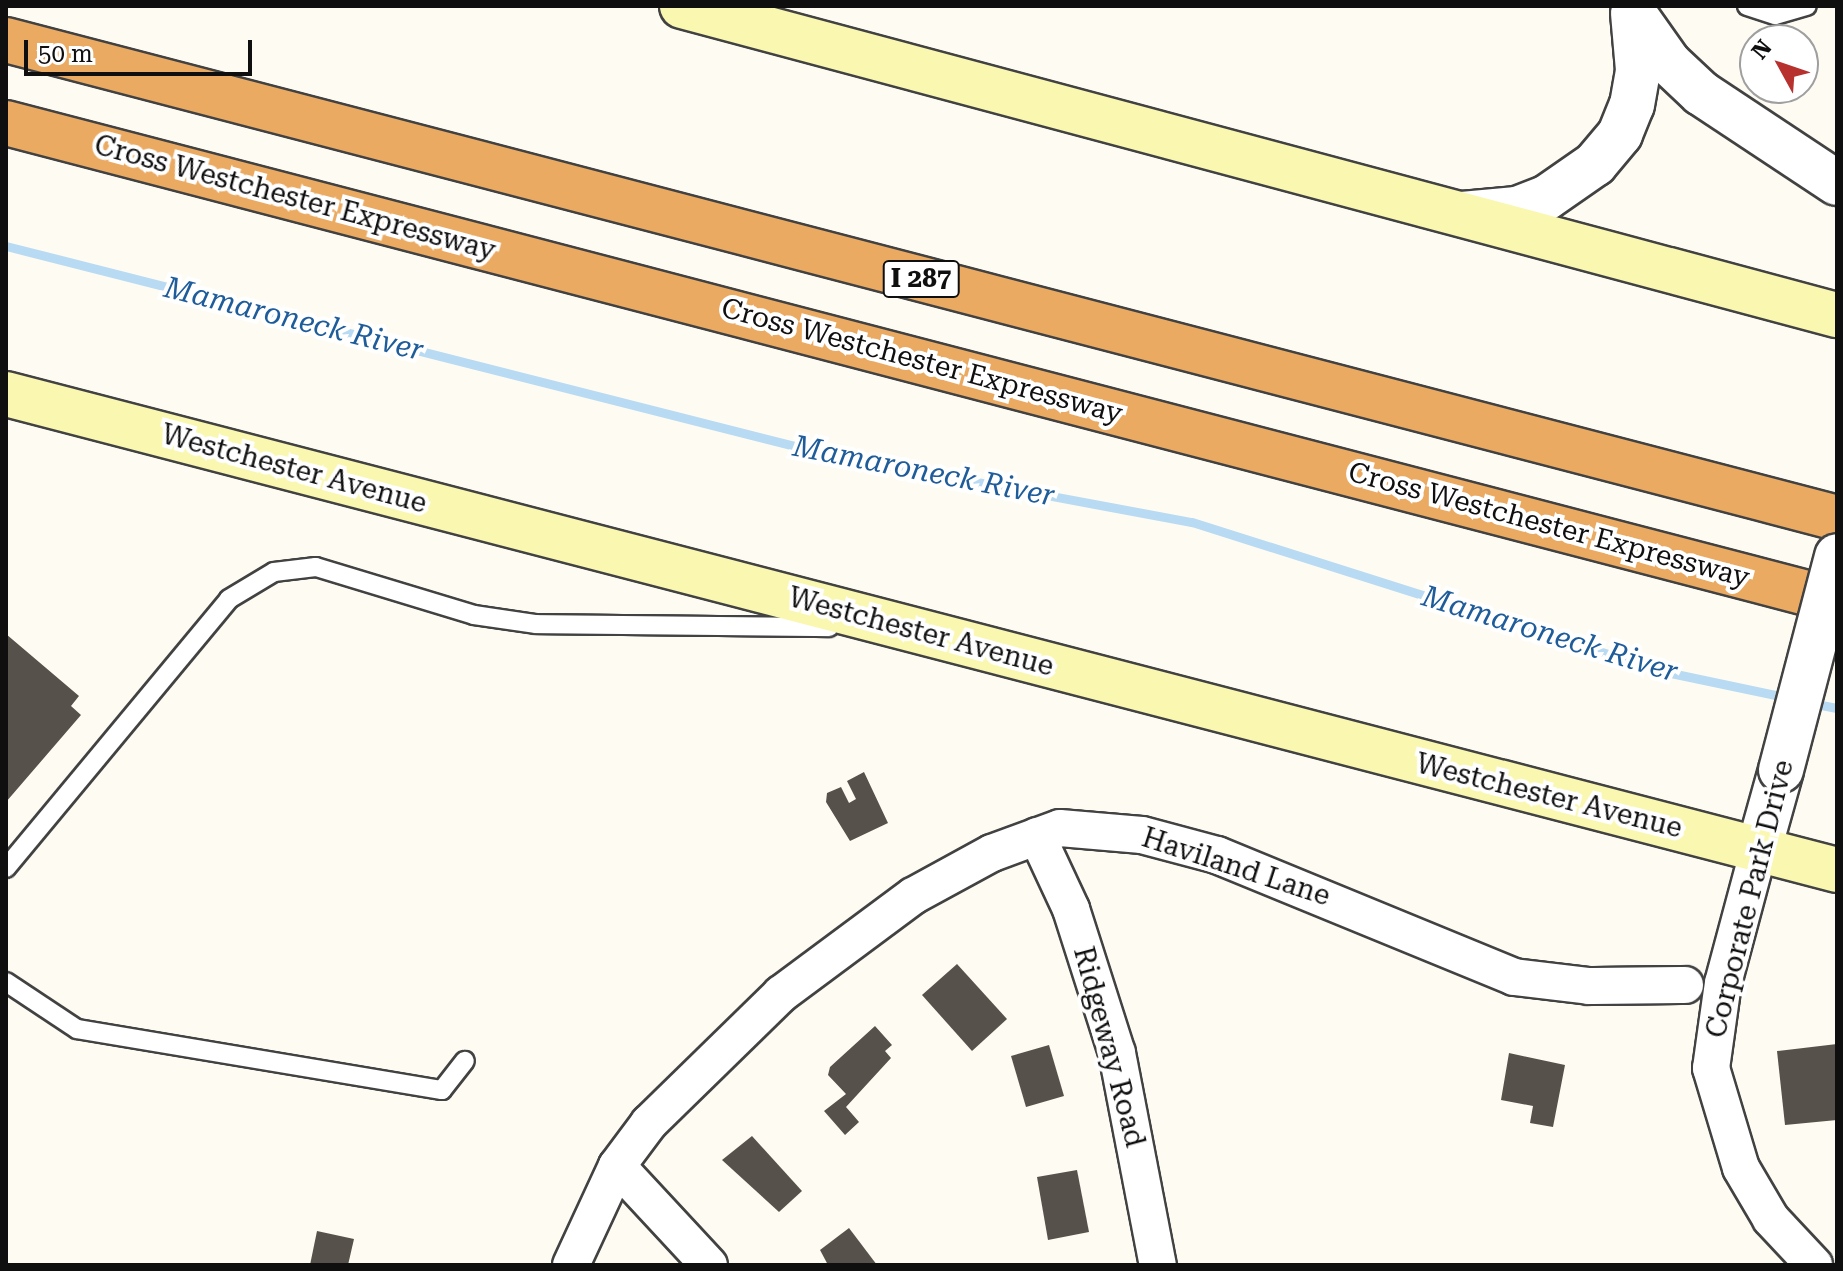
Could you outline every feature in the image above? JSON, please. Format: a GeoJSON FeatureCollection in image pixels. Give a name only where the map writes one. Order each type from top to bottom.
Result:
{"type":"FeatureCollection","features":[{"type":"Feature","properties":{"kind":"highway","name":"I 287"},"geometry":{"type":"LineString","coordinates":[[6,40],[1837,518]]}},
{"type":"Feature","properties":{"kind":"highway","name":"Cross Westchester Expressway"},"geometry":{"type":"LineString","coordinates":[[6,123],[1837,601]]}},
{"type":"Feature","properties":{"kind":"main road"},"geometry":{"type":"LineString","coordinates":[[691,8],[1837,315]]}},
{"type":"Feature","properties":{"kind":"main road","name":"Westchester Avenue"},"geometry":{"type":"LineString","coordinates":[[6,394],[1837,870]]}},
{"type":"Feature","properties":{"kind":"street"},"geometry":{"type":"LineString","coordinates":[[1462,214],[1517,209],[1546,198],[1595,164],[1620,134],[1632,105],[1638,70],[1632,9]]}},
{"type":"Feature","properties":{"kind":"street"},"geometry":{"type":"LineString","coordinates":[[1632,9],[1669,63],[1701,93],[1826,174]]}},
{"type":"Feature","properties":{"kind":"street","name":"Corporate Park Drive"},"geometry":{"type":"LineString","coordinates":[[1814,1265],[1771,1219],[1741,1168],[1711,1068],[1723,983],[1837,556]]}},
{"type":"Feature","properties":{"kind":"street","name":"Haviland Lane"},"geometry":{"type":"LineString","coordinates":[[571,1265],[617,1166],[701,1069],[781,994],[913,896],[1037,836],[1093,828],[1217,855],[1337,899],[1514,977],[1589,986],[1685,985]]}},
{"type":"Feature","properties":{"kind":"street","name":"Ridgeway Road"},"geometry":{"type":"LineString","coordinates":[[1037,836],[1071,909],[1117,1053],[1158,1265]]}},
{"type":"Feature","properties":{"kind":"street"},"geometry":{"type":"LineString","coordinates":[[617,1166],[709,1265]]}},
{"type":"Feature","properties":{"kind":"lane"},"geometry":{"type":"LineString","coordinates":[[1747,6],[1775,15],[1807,6]]}},
{"type":"Feature","properties":{"kind":"lane"},"geometry":{"type":"LineString","coordinates":[[6,868],[229,599],[274,572],[316,567],[474,615],[536,624],[662,628],[786,623],[941,637]]}},
{"type":"Feature","properties":{"kind":"lane"},"geometry":{"type":"LineString","coordinates":[[6,982],[77,1029],[442,1090],[465,1061]]}},
{"type":"Feature","properties":{"kind":"building"},"geometry":{"type":"Polygon","coordinates":[[[6,634],[79,696],[71,706],[81,715],[6,802],[6,634]]]}},
{"type":"Feature","properties":{"kind":"building"},"geometry":{"type":"Polygon","coordinates":[[[864,772],[888,823],[850,841],[826,802],[827,793],[841,787],[849,803],[856,799],[847,781],[864,772]]]}},
{"type":"Feature","properties":{"kind":"building"},"geometry":{"type":"Polygon","coordinates":[[[957,964],[1007,1019],[972,1051],[922,995],[957,964]]]}},
{"type":"Feature","properties":{"kind":"building"},"geometry":{"type":"Polygon","coordinates":[[[875,1026],[892,1045],[885,1051],[891,1058],[846,1107],[859,1122],[845,1135],[824,1111],[846,1094],[828,1075],[830,1067],[875,1026]]]}},
{"type":"Feature","properties":{"kind":"building"},"geometry":{"type":"Polygon","coordinates":[[[1837,1044],[1837,1120],[1785,1125],[1777,1051],[1837,1044]]]}},
{"type":"Feature","properties":{"kind":"building"},"geometry":{"type":"Polygon","coordinates":[[[1049,1045],[1064,1096],[1026,1107],[1011,1056],[1049,1045]]]}},
{"type":"Feature","properties":{"kind":"building"},"geometry":{"type":"Polygon","coordinates":[[[1509,1053],[1565,1065],[1553,1127],[1530,1123],[1533,1106],[1501,1100],[1509,1053]]]}},
{"type":"Feature","properties":{"kind":"building"},"geometry":{"type":"Polygon","coordinates":[[[752,1136],[802,1191],[779,1212],[722,1160],[752,1136]]]}},
{"type":"Feature","properties":{"kind":"building"},"geometry":{"type":"Polygon","coordinates":[[[1077,1170],[1089,1232],[1048,1240],[1037,1177],[1077,1170]]]}},
{"type":"Feature","properties":{"kind":"building"},"geometry":{"type":"Polygon","coordinates":[[[849,1228],[877,1265],[828,1265],[820,1250],[849,1228]]]}},
{"type":"Feature","properties":{"kind":"building"},"geometry":{"type":"Polygon","coordinates":[[[317,1231],[354,1239],[348,1265],[310,1265],[317,1231]]]}},
{"type":"Feature","properties":{"kind":"waterway","name":"Mamaroneck River"},"geometry":{"type":"LineString","coordinates":[[6,246],[822,453],[1192,522],[1666,672],[1789,698]]}},
{"type":"Feature","properties":{"kind":"waterway","name":"Mamaroneck River"},"geometry":{"type":"LineString","coordinates":[[1811,703],[1837,708]]}}]}
